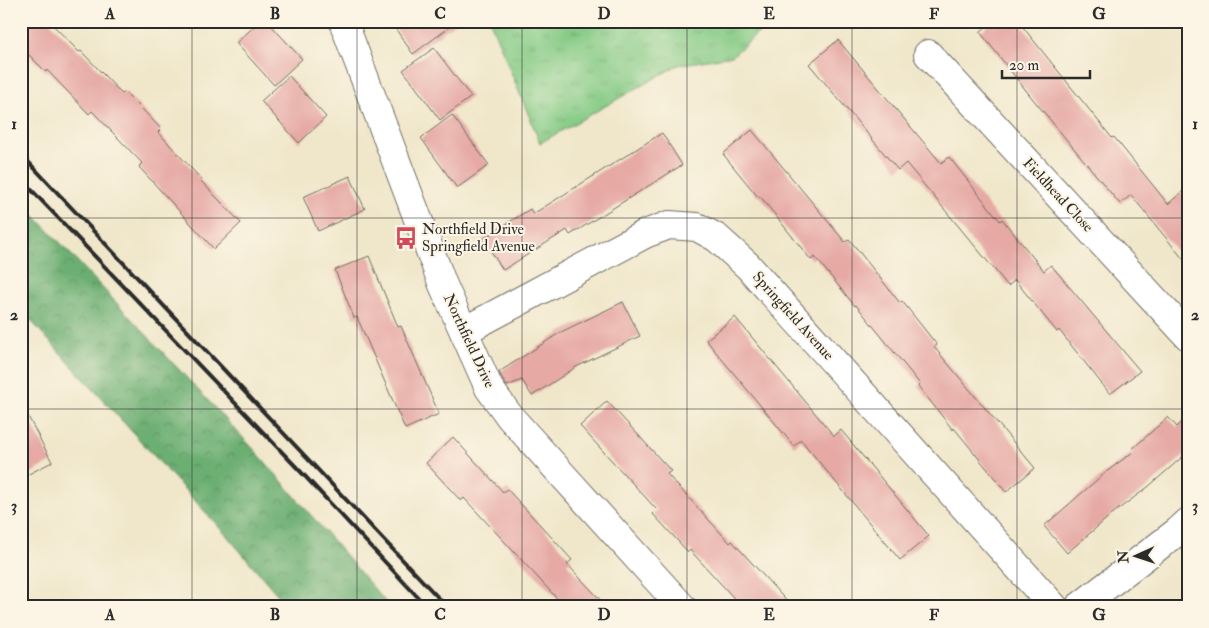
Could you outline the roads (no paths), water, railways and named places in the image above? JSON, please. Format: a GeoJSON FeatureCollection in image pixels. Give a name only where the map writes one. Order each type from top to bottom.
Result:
{"type":"FeatureCollection","features":[{"type":"Feature","properties":{"kind":"street","name":"Northfield Drive"},"geometry":{"type":"LineString","coordinates":[[343,21],[444,285],[489,388],[510,417],[682,607]]}},
{"type":"Feature","properties":{"kind":"street","name":"Fieldhead Close"},"geometry":{"type":"LineString","coordinates":[[928,54],[1188,336]]}},
{"type":"Feature","properties":{"kind":"street","name":"Springfield Avenue"},"geometry":{"type":"LineString","coordinates":[[464,331],[645,234],[669,225],[697,227],[717,238],[748,266],[1054,607]]}},
{"type":"Feature","properties":{"kind":"street"},"geometry":{"type":"LineString","coordinates":[[1079,607],[1188,522]]}},
{"type":"Feature","properties":{"kind":"railway"},"geometry":{"type":"LineString","coordinates":[[21,154],[447,607]]}},
{"type":"Feature","properties":{"kind":"railway"},"geometry":{"type":"LineString","coordinates":[[21,179],[302,473],[427,607]]}},
{"type":"Feature","properties":{"kind":"place","name":"Northfield Drive Springfield Avenue"},"geometry":{"type":"Point","coordinates":[406,238]}}]}
